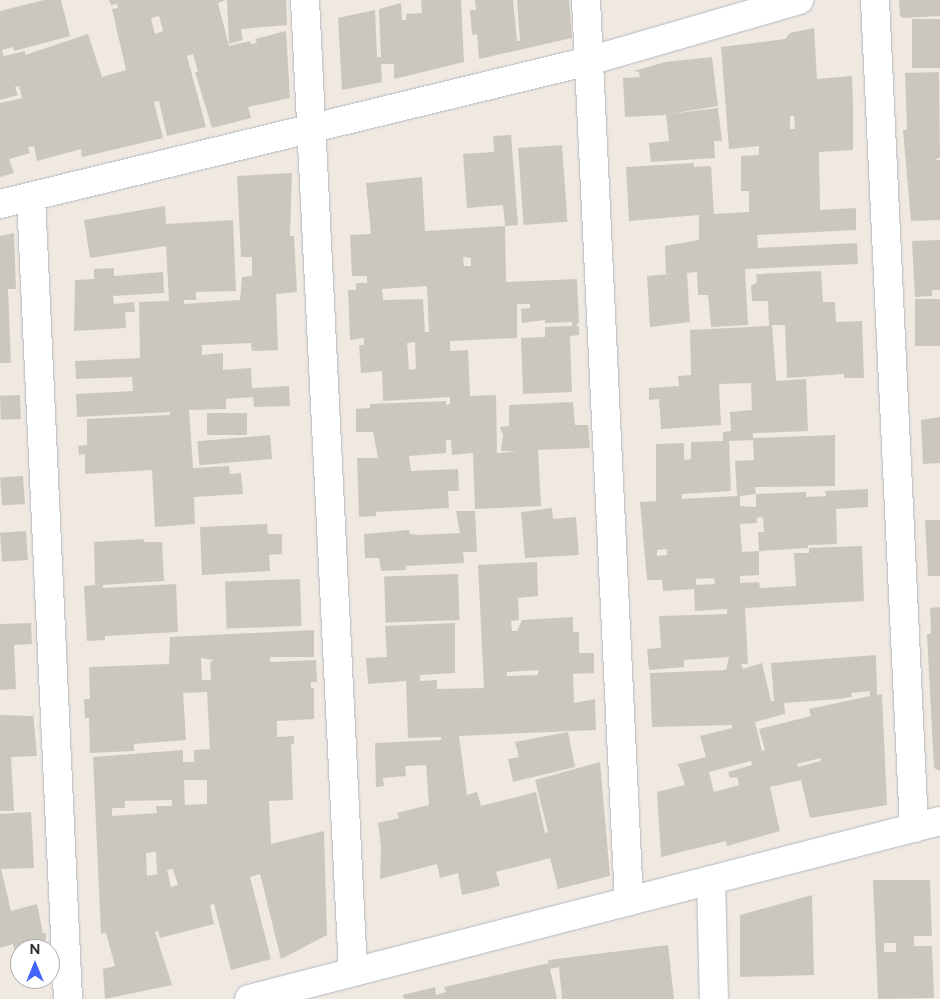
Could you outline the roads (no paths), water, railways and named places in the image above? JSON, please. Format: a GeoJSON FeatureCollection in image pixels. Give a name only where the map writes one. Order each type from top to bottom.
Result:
{"type":"FeatureCollection","features":[{"type":"Feature","properties":{"kind":"street"},"geometry":{"type":"LineString","coordinates":[[305,0],[353,972]]}},
{"type":"Feature","properties":{"kind":"street"},"geometry":{"type":"LineString","coordinates":[[586,0],[629,901]]}},
{"type":"Feature","properties":{"kind":"street"},"geometry":{"type":"LineString","coordinates":[[0,204],[589,61],[799,0]]}},
{"type":"Feature","properties":{"kind":"street"},"geometry":{"type":"LineString","coordinates":[[249,999],[927,824],[876,0]]}},
{"type":"Feature","properties":{"kind":"street"},"geometry":{"type":"LineString","coordinates":[[31,197],[68,999]]}},
{"type":"Feature","properties":{"kind":"street"},"geometry":{"type":"LineString","coordinates":[[711,880],[714,999]]}}]}
